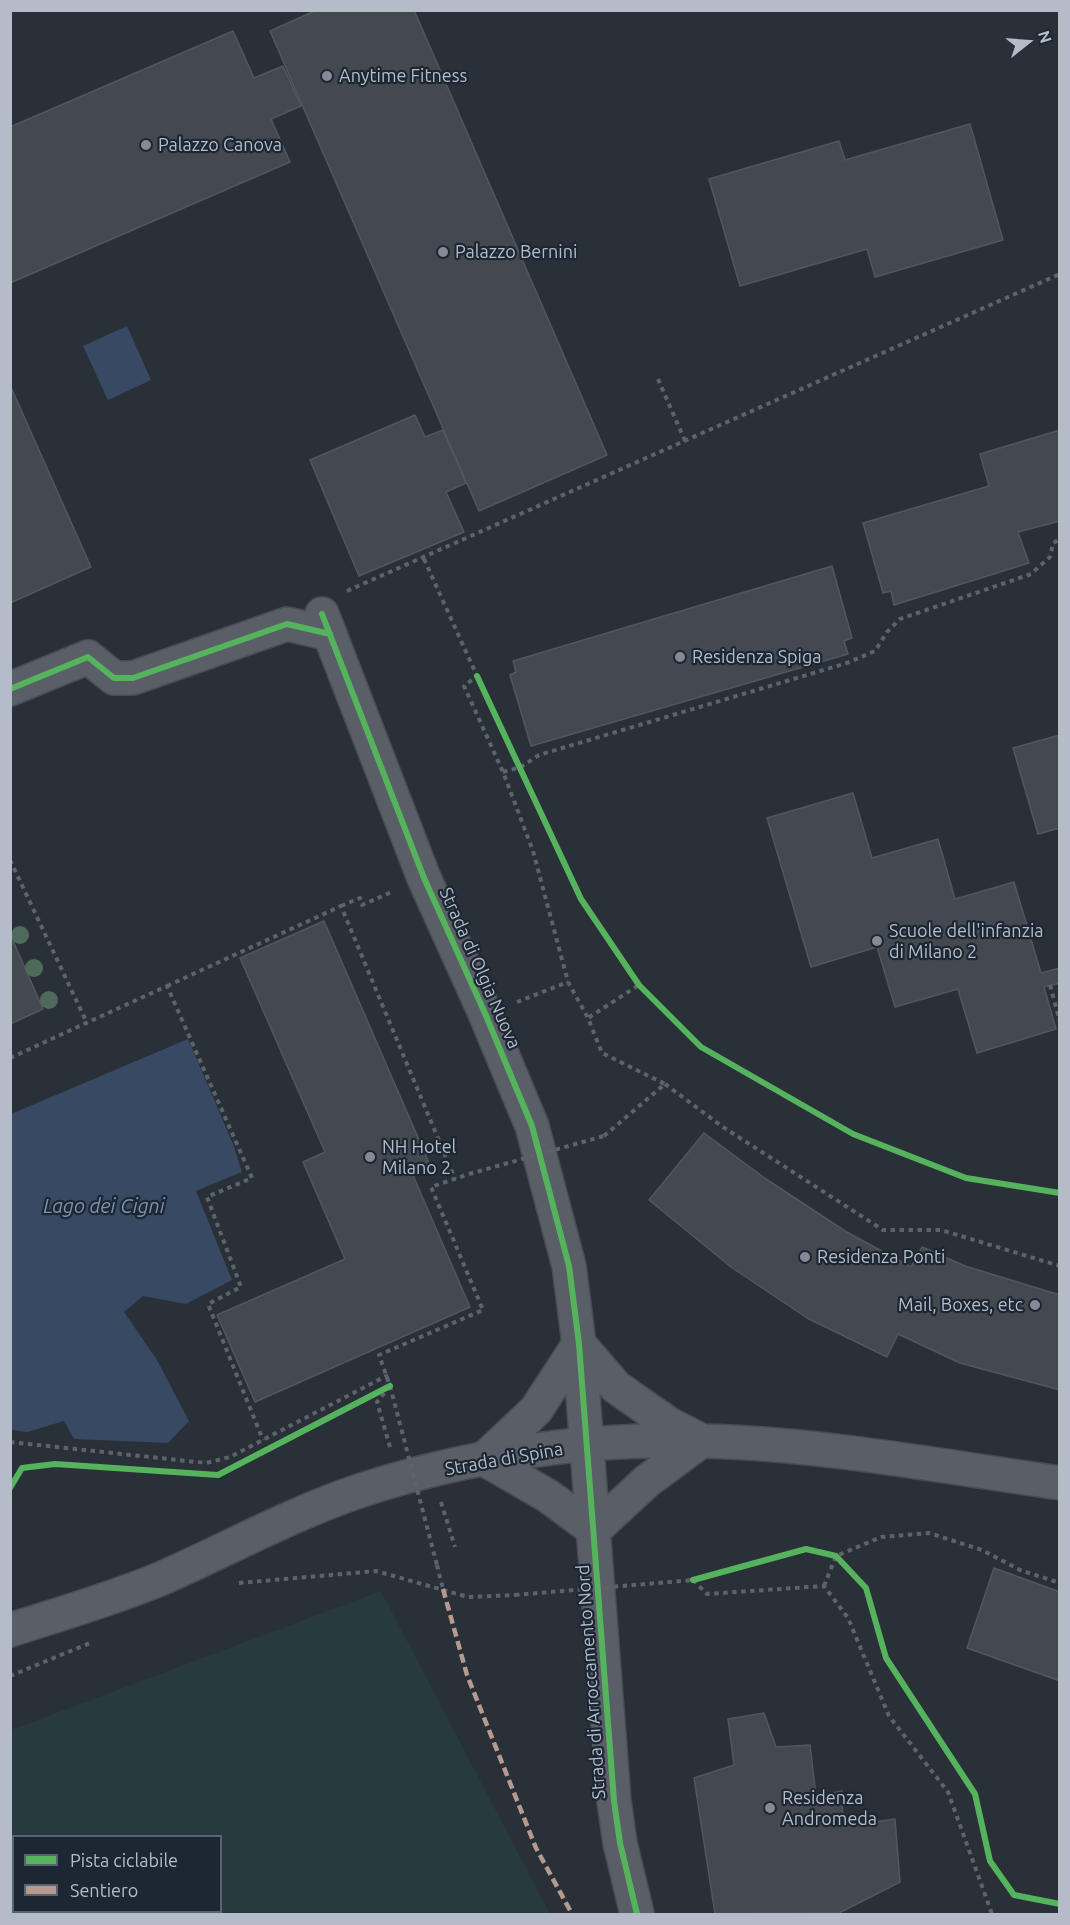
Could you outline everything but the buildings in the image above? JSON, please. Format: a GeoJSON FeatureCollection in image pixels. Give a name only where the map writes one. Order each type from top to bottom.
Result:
{"type":"FeatureCollection","features":[{"type":"Feature","properties":{"kind":"street","name":"Strada di Olgia Nuova"},"geometry":{"type":"LineString","coordinates":[[10,689],[88,657],[114,678],[133,678],[287,624],[326,624],[424,878],[484,1011],[532,1126],[569,1266],[579,1344],[587,1445]]}},
{"type":"Feature","properties":{"kind":"street"},"geometry":{"type":"LineString","coordinates":[[579,1344],[616,1387],[669,1424],[701,1441],[647,1481],[594,1530],[548,1496],[484,1459],[536,1410],[579,1344]]}},
{"type":"Feature","properties":{"kind":"street","name":"Strada di Spina"},"geometry":{"type":"LineString","coordinates":[[10,1630],[138,1588],[329,1502],[399,1479],[484,1459],[587,1445],[701,1441],[860,1455],[1059,1483]]}},
{"type":"Feature","properties":{"kind":"street","name":"Strada di Arroccamento Nord"},"geometry":{"type":"LineString","coordinates":[[587,1445],[615,1801],[620,1843],[637,1914]]}},
{"type":"Feature","properties":{"kind":"path"},"geometry":{"type":"LineString","coordinates":[[482,686],[424,559],[1059,274]]}},
{"type":"Feature","properties":{"kind":"path"},"geometry":{"type":"LineString","coordinates":[[658,379],[686,443]]}},
{"type":"Feature","properties":{"kind":"path"},"geometry":{"type":"LineString","coordinates":[[503,772],[521,767],[539,755],[848,663],[875,651],[886,632],[900,619],[1031,574],[1050,557],[1053,543],[1059,539]]}},
{"type":"Feature","properties":{"kind":"path"},"geometry":{"type":"LineString","coordinates":[[477,676],[464,686],[503,772],[533,851],[568,982],[588,1018],[602,1053],[665,1084],[723,1127],[882,1230],[941,1230],[1059,1266]]}},
{"type":"Feature","properties":{"kind":"path"},"geometry":{"type":"LineString","coordinates":[[516,757],[526,777]]}},
{"type":"Feature","properties":{"kind":"path"},"geometry":{"type":"LineString","coordinates":[[10,860],[87,1023]]}},
{"type":"Feature","properties":{"kind":"path"},"geometry":{"type":"LineString","coordinates":[[10,1058],[341,906],[360,898],[362,905],[389,893]]}},
{"type":"Feature","properties":{"kind":"path"},"geometry":{"type":"LineString","coordinates":[[341,906],[454,1179]]}},
{"type":"Feature","properties":{"kind":"path"},"geometry":{"type":"LineString","coordinates":[[633,975],[647,993]]}},
{"type":"Feature","properties":{"kind":"path"},"geometry":{"type":"LineString","coordinates":[[534,997],[568,982]]}},
{"type":"Feature","properties":{"kind":"path"},"geometry":{"type":"LineString","coordinates":[[588,1018],[639,985]]}},
{"type":"Feature","properties":{"kind":"path"},"geometry":{"type":"LineString","coordinates":[[167,986],[252,1178],[207,1197],[241,1287],[208,1304],[263,1440]]}},
{"type":"Feature","properties":{"kind":"path"},"geometry":{"type":"LineString","coordinates":[[1050,986],[1059,1022]]}},
{"type":"Feature","properties":{"kind":"path"},"geometry":{"type":"LineString","coordinates":[[443,1589],[388,1375],[380,1355],[483,1310],[431,1187],[604,1136],[665,1084]]}},
{"type":"Feature","properties":{"kind":"path"},"geometry":{"type":"LineString","coordinates":[[10,1442],[206,1463],[230,1457],[388,1375]]}},
{"type":"Feature","properties":{"kind":"path"},"geometry":{"type":"LineString","coordinates":[[370,1396],[390,1386]]}},
{"type":"Feature","properties":{"kind":"path"},"geometry":{"type":"LineString","coordinates":[[390,1386],[377,1402],[399,1479]]}},
{"type":"Feature","properties":{"kind":"path"},"geometry":{"type":"LineString","coordinates":[[432,1472],[455,1548]]}},
{"type":"Feature","properties":{"kind":"path"},"geometry":{"type":"LineString","coordinates":[[824,1586],[836,1556],[881,1537],[928,1533],[982,1550],[1020,1569],[1059,1583]]}},
{"type":"Feature","properties":{"kind":"path"},"geometry":{"type":"LineString","coordinates":[[826,1554],[836,1556],[844,1564]]}},
{"type":"Feature","properties":{"kind":"path"},"geometry":{"type":"LineString","coordinates":[[231,1586],[242,1581],[375,1571],[468,1597],[693,1580],[705,1576]]}},
{"type":"Feature","properties":{"kind":"path"},"geometry":{"type":"LineString","coordinates":[[693,1580],[707,1594],[824,1586]]}},
{"type":"Feature","properties":{"kind":"path"},"geometry":{"type":"LineString","coordinates":[[824,1586],[849,1618],[890,1716],[948,1792],[992,1914]]}},
{"type":"Feature","properties":{"kind":"path"},"geometry":{"type":"LineString","coordinates":[[10,1676],[99,1640]]}},
{"type":"Feature","properties":{"kind":"green space"},"geometry":{"type":"Polygon","coordinates":[[[381,1591],[550,1914],[11,1914],[11,1730],[381,1591]]]}},
{"type":"Feature","properties":{"kind":"water"},"geometry":{"type":"Polygon","coordinates":[[[127,326],[151,380],[108,400],[83,346],[127,326]]]}},
{"type":"Feature","properties":{"kind":"water","name":"Lago dei Cigni"},"geometry":{"type":"Polygon","coordinates":[[[188,1039],[233,1144],[242,1172],[196,1191],[232,1280],[186,1304],[143,1296],[124,1312],[157,1360],[189,1421],[168,1443],[74,1439],[64,1421],[27,1432],[11,1430],[11,1114],[188,1039]]]}},
{"type":"Feature","properties":{"kind":"marked path"},"geometry":{"type":"LineString","coordinates":[[443,1589],[467,1675],[536,1848],[572,1914]]}},
{"type":"Feature","properties":{"kind":"cycle path"},"geometry":{"type":"LineString","coordinates":[[322,614],[424,878],[484,1011],[532,1126],[569,1266],[579,1344],[614,1801],[620,1843],[637,1914]]}},
{"type":"Feature","properties":{"kind":"cycle path"},"geometry":{"type":"LineString","coordinates":[[10,689],[88,657],[114,678],[133,678],[287,624],[330,634]]}},
{"type":"Feature","properties":{"kind":"cycle path"},"geometry":{"type":"LineString","coordinates":[[477,676],[581,899],[639,985],[701,1047],[853,1134],[966,1178],[1060,1193]]}},
{"type":"Feature","properties":{"kind":"cycle path"},"geometry":{"type":"LineString","coordinates":[[10,1488],[22,1468],[55,1464],[218,1475],[390,1386]]}},
{"type":"Feature","properties":{"kind":"cycle path"},"geometry":{"type":"LineString","coordinates":[[693,1580],[806,1549],[836,1556],[866,1588],[886,1658],[975,1794],[990,1861],[1014,1895],[1060,1904]]}},
{"type":"Feature","properties":{"kind":"place","name":"Anytime Fitness"},"geometry":{"type":"Point","coordinates":[327,76]}},
{"type":"Feature","properties":{"kind":"place","name":"Palazzo Canova"},"geometry":{"type":"Point","coordinates":[146,145]}},
{"type":"Feature","properties":{"kind":"place","name":"Palazzo Bernini"},"geometry":{"type":"Point","coordinates":[443,252]}},
{"type":"Feature","properties":{"kind":"place","name":"Residenza Spiga"},"geometry":{"type":"Point","coordinates":[680,657]}},
{"type":"Feature","properties":{"kind":"place","name":"Scuole dell'infanzia di Milano 2"},"geometry":{"type":"Point","coordinates":[877,941]}},
{"type":"Feature","properties":{"kind":"place","name":"NH Hotel Milano 2"},"geometry":{"type":"Point","coordinates":[370,1157]}},
{"type":"Feature","properties":{"kind":"place","name":"Residenza Ponti"},"geometry":{"type":"Point","coordinates":[805,1257]}},
{"type":"Feature","properties":{"kind":"place","name":"Mail, Boxes, etc"},"geometry":{"type":"Point","coordinates":[1035,1305]}},
{"type":"Feature","properties":{"kind":"place","name":"Residenza Andromeda"},"geometry":{"type":"Point","coordinates":[770,1808]}}]}
